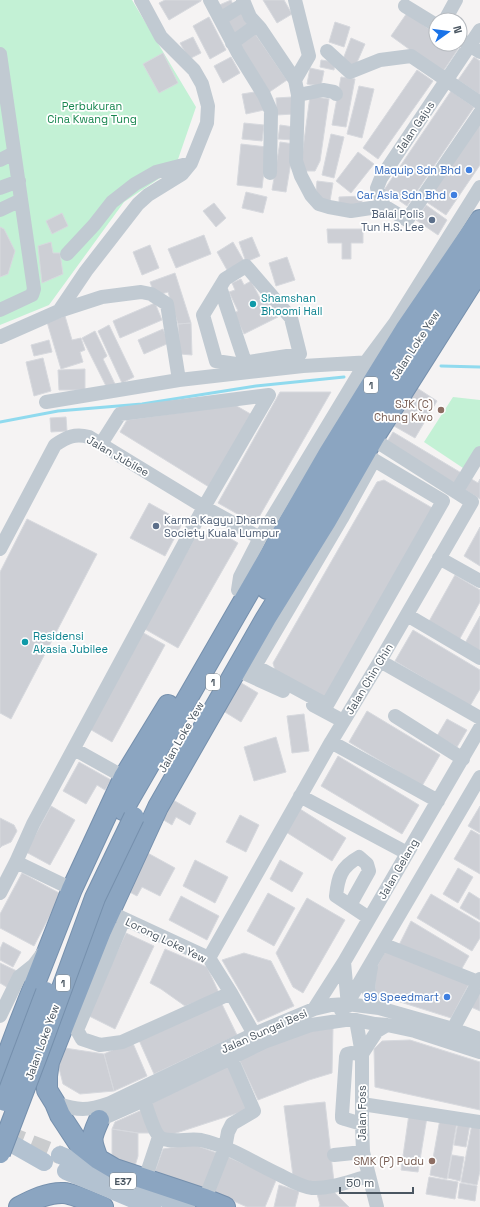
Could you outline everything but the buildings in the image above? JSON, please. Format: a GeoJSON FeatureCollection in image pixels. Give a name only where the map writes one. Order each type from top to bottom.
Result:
{"type":"FeatureCollection","features":[{"type":"Feature","properties":{"kind":"highway","name":"Jalan Loke Yew"},"geometry":{"type":"LineString","coordinates":[[0,1153],[95,898],[112,860],[129,814],[265,547],[329,453],[375,362],[405,330],[480,220]]}},
{"type":"Feature","properties":{"kind":"highway","name":"Jalan Loke Yew"},"geometry":{"type":"LineString","coordinates":[[0,1116],[85,888],[129,814],[301,560],[341,463],[418,338],[480,246]]}},
{"type":"Feature","properties":{"kind":"highway"},"geometry":{"type":"LineString","coordinates":[[225,1207],[115,1169],[79,1144],[60,1115],[56,1104],[47,1090],[48,1070],[53,1052],[81,981],[117,916],[158,807],[235,669],[266,618],[283,580],[334,519],[373,439],[479,272]]}},
{"type":"Feature","properties":{"kind":"highway"},"geometry":{"type":"LineString","coordinates":[[0,1081],[6,1059],[40,967],[51,944],[72,889],[124,777],[238,590],[255,568],[265,547]]}},
{"type":"Feature","properties":{"kind":"highway"},"geometry":{"type":"LineString","coordinates":[[40,967],[43,979],[48,984],[56,988],[72,988],[81,981]]}},
{"type":"Feature","properties":{"kind":"highway"},"geometry":{"type":"LineString","coordinates":[[98,1158],[92,1144],[92,1136],[99,1120]]}},
{"type":"Feature","properties":{"kind":"highway"},"geometry":{"type":"LineString","coordinates":[[19,1207],[31,1201],[55,1193],[66,1193],[103,1207]]}},
{"type":"Feature","properties":{"kind":"main road"},"geometry":{"type":"LineString","coordinates":[[0,1138],[53,1161]]}},
{"type":"Feature","properties":{"kind":"main road","name":"E37"},"geometry":{"type":"LineString","coordinates":[[53,1161],[152,1207]]}},
{"type":"Feature","properties":{"kind":"main road","name":"E37"},"geometry":{"type":"LineString","coordinates":[[53,1161],[186,1207]]}},
{"type":"Feature","properties":{"kind":"street"},"geometry":{"type":"LineString","coordinates":[[59,311],[86,271],[138,204],[148,194],[182,174],[191,163],[207,123],[208,106],[202,84],[194,70],[161,37],[141,0]]}},
{"type":"Feature","properties":{"kind":"street"},"geometry":{"type":"LineString","coordinates":[[210,0],[232,43],[264,95],[271,111],[270,173]]}},
{"type":"Feature","properties":{"kind":"street"},"geometry":{"type":"LineString","coordinates":[[295,0],[309,56],[295,80]]}},
{"type":"Feature","properties":{"kind":"street"},"geometry":{"type":"LineString","coordinates":[[449,12],[456,0]]}},
{"type":"Feature","properties":{"kind":"street"},"geometry":{"type":"LineString","coordinates":[[220,19],[244,2],[250,18],[257,25],[295,80],[298,95],[296,161],[301,176],[314,200],[319,204],[351,211],[384,206],[407,220],[480,113]]}},
{"type":"Feature","properties":{"kind":"street"},"geometry":{"type":"LineString","coordinates":[[405,6],[428,20]]}},
{"type":"Feature","properties":{"kind":"street"},"geometry":{"type":"LineString","coordinates":[[232,43],[257,25]]}},
{"type":"Feature","properties":{"kind":"street","name":"Jalan Gajus"},"geometry":{"type":"LineString","coordinates":[[384,206],[377,188],[381,178],[480,30]]}},
{"type":"Feature","properties":{"kind":"street"},"geometry":{"type":"LineString","coordinates":[[327,51],[350,72],[380,60],[411,56],[480,102]]}},
{"type":"Feature","properties":{"kind":"street"},"geometry":{"type":"LineString","coordinates":[[0,54],[34,289],[32,295],[0,310]]}},
{"type":"Feature","properties":{"kind":"street"},"geometry":{"type":"LineString","coordinates":[[298,95],[323,90],[334,92],[336,94]]}},
{"type":"Feature","properties":{"kind":"street"},"geometry":{"type":"LineString","coordinates":[[0,160],[14,154]]}},
{"type":"Feature","properties":{"kind":"street"},"geometry":{"type":"LineString","coordinates":[[67,254],[94,225],[112,202],[135,184],[156,172],[191,163]]}},
{"type":"Feature","properties":{"kind":"street"},"geometry":{"type":"LineString","coordinates":[[0,188],[19,181]]}},
{"type":"Feature","properties":{"kind":"street"},"geometry":{"type":"LineString","coordinates":[[302,360],[290,318],[246,266],[225,279],[202,315],[216,361],[236,364],[276,357],[302,360],[375,362],[395,323],[480,187]]}},
{"type":"Feature","properties":{"kind":"street"},"geometry":{"type":"LineString","coordinates":[[0,210],[21,200]]}},
{"type":"Feature","properties":{"kind":"street"},"geometry":{"type":"LineString","coordinates":[[220,287],[245,362]]}},
{"type":"Feature","properties":{"kind":"street"},"geometry":{"type":"LineString","coordinates":[[0,337],[59,311],[102,297],[141,292],[151,294],[166,304],[179,380]]}},
{"type":"Feature","properties":{"kind":"street"},"geometry":{"type":"LineString","coordinates":[[276,357],[288,368]]}},
{"type":"Feature","properties":{"kind":"street"},"geometry":{"type":"LineString","coordinates":[[46,402],[179,380],[288,368],[302,360]]}},
{"type":"Feature","properties":{"kind":"street"},"geometry":{"type":"LineString","coordinates":[[0,893],[9,867],[74,750],[204,507],[269,395],[120,414],[101,444]]}},
{"type":"Feature","properties":{"kind":"street","name":"Jalan Jubilee"},"geometry":{"type":"LineString","coordinates":[[1,545],[55,445],[67,437],[81,435],[90,437],[204,507],[265,547]]}},
{"type":"Feature","properties":{"kind":"street","name":"Jalan Chin Chin"},"geometry":{"type":"LineString","coordinates":[[209,958],[343,721],[380,661],[472,502],[373,439]]}},
{"type":"Feature","properties":{"kind":"street"},"geometry":{"type":"LineString","coordinates":[[456,492],[480,453]]}},
{"type":"Feature","properties":{"kind":"street"},"geometry":{"type":"LineString","coordinates":[[301,560],[254,666],[326,705],[443,501],[374,460],[334,519]]}},
{"type":"Feature","properties":{"kind":"street"},"geometry":{"type":"LineString","coordinates":[[439,558],[480,581]]}},
{"type":"Feature","properties":{"kind":"street"},"geometry":{"type":"LineString","coordinates":[[407,615],[480,658]]}},
{"type":"Feature","properties":{"kind":"street"},"geometry":{"type":"LineString","coordinates":[[380,661],[480,718]]}},
{"type":"Feature","properties":{"kind":"street"},"geometry":{"type":"LineString","coordinates":[[235,669],[323,710],[343,721]]}},
{"type":"Feature","properties":{"kind":"street"},"geometry":{"type":"LineString","coordinates":[[395,716],[463,759]]}},
{"type":"Feature","properties":{"kind":"street","name":"Jalan Gelang"},"geometry":{"type":"LineString","coordinates":[[314,1009],[344,962],[480,728]]}},
{"type":"Feature","properties":{"kind":"street"},"geometry":{"type":"LineString","coordinates":[[331,742],[438,801]]}},
{"type":"Feature","properties":{"kind":"street"},"geometry":{"type":"LineString","coordinates":[[74,750],[124,777]]}},
{"type":"Feature","properties":{"kind":"street"},"geometry":{"type":"LineString","coordinates":[[303,1028],[310,1022],[339,1012],[347,1004],[480,777]]}},
{"type":"Feature","properties":{"kind":"street"},"geometry":{"type":"LineString","coordinates":[[300,796],[407,854]]}},
{"type":"Feature","properties":{"kind":"street"},"geometry":{"type":"LineString","coordinates":[[9,867],[72,889]]}},
{"type":"Feature","properties":{"kind":"street"},"geometry":{"type":"LineString","coordinates":[[350,906],[369,918]]}},
{"type":"Feature","properties":{"kind":"street"},"geometry":{"type":"LineString","coordinates":[[117,916],[77,1030],[82,1039],[100,1045],[122,1042],[231,993]]}},
{"type":"Feature","properties":{"kind":"street","name":"Lorong Loke Yew"},"geometry":{"type":"LineString","coordinates":[[117,916],[209,958],[254,1034]]}},
{"type":"Feature","properties":{"kind":"street"},"geometry":{"type":"LineString","coordinates":[[1,1010],[19,977],[34,964],[51,944]]}},
{"type":"Feature","properties":{"kind":"street"},"geometry":{"type":"LineString","coordinates":[[382,944],[479,980],[453,1029]]}},
{"type":"Feature","properties":{"kind":"street"},"geometry":{"type":"LineString","coordinates":[[373,959],[368,990],[370,999],[379,1008]]}},
{"type":"Feature","properties":{"kind":"street"},"geometry":{"type":"LineString","coordinates":[[344,962],[347,1004],[356,1015],[376,1020],[387,1025]]}},
{"type":"Feature","properties":{"kind":"street","name":"Jalan Sungai Besi"},"geometry":{"type":"LineString","coordinates":[[56,1104],[78,1110],[99,1107],[254,1034],[314,1009],[331,1005],[363,1005],[379,1008],[453,1029],[480,1039]]}},
{"type":"Feature","properties":{"kind":"street","name":"Jalan Sungai Besi"},"geometry":{"type":"LineString","coordinates":[[99,1120],[264,1042],[311,1025],[356,1020],[415,1031],[480,1052]]}},
{"type":"Feature","properties":{"kind":"street","name":"Jalan Foss"},"geometry":{"type":"LineString","coordinates":[[356,1020],[362,1054],[363,1152],[376,1203]]}},
{"type":"Feature","properties":{"kind":"street"},"geometry":{"type":"LineString","coordinates":[[362,1124],[342,1118],[346,1057],[350,1053],[362,1054],[378,1031],[387,1025]]}},
{"type":"Feature","properties":{"kind":"street"},"geometry":{"type":"LineString","coordinates":[[205,1199],[225,1148],[228,1132],[232,1124],[254,1111],[254,1107],[231,1058]]}},
{"type":"Feature","properties":{"kind":"street"},"geometry":{"type":"LineString","coordinates":[[144,1100],[159,1137],[145,1179]]}},
{"type":"Feature","properties":{"kind":"street"},"geometry":{"type":"LineString","coordinates":[[362,1104],[480,1122]]}},
{"type":"Feature","properties":{"kind":"street"},"geometry":{"type":"LineString","coordinates":[[159,1137],[168,1140],[200,1140],[225,1148],[296,1183],[311,1188],[329,1187],[368,1176]]}},
{"type":"Feature","properties":{"kind":"street"},"geometry":{"type":"LineString","coordinates":[[334,1155],[363,1152]]}},
{"type":"Feature","properties":{"kind":"green space","name":"Perbukuran Cina Kwang Tung"},"geometry":{"type":"Polygon","coordinates":[[[0,0],[132,0],[196,107],[175,168],[124,202],[49,305],[0,325],[0,0]]]}},
{"type":"Feature","properties":{"kind":"green space"},"geometry":{"type":"Polygon","coordinates":[[[453,397],[480,400],[480,446],[466,470],[424,442],[453,397]]]}},
{"type":"Feature","properties":{"kind":"waterway"},"geometry":{"type":"LineString","coordinates":[[441,366],[480,367]]}},
{"type":"Feature","properties":{"kind":"waterway"},"geometry":{"type":"LineString","coordinates":[[0,422],[58,411],[142,404],[256,386],[344,377]]}},
{"type":"Feature","properties":{"kind":"tunnel"},"geometry":{"type":"LineString","coordinates":[[6,1134],[60,1155]]}},
{"type":"Feature","properties":{"kind":"place","name":"Maquip Sdn Bhd"},"geometry":{"type":"Point","coordinates":[469,170]}},
{"type":"Feature","properties":{"kind":"place","name":"Car Asia Sdn Bhd"},"geometry":{"type":"Point","coordinates":[454,195]}},
{"type":"Feature","properties":{"kind":"place","name":"Balai Polis Tun H.S. Lee"},"geometry":{"type":"Point","coordinates":[432,220]}},
{"type":"Feature","properties":{"kind":"place","name":"Shamshan Bhoomi Hall"},"geometry":{"type":"Point","coordinates":[253,304]}},
{"type":"Feature","properties":{"kind":"place","name":"SJK (C) Chung Kwo"},"geometry":{"type":"Point","coordinates":[441,410]}},
{"type":"Feature","properties":{"kind":"place","name":"Karma Kagyu Dharma Society Kuala Lumpur"},"geometry":{"type":"Point","coordinates":[156,526]}},
{"type":"Feature","properties":{"kind":"place","name":"Residensi Akasia Jubilee"},"geometry":{"type":"Point","coordinates":[25,642]}},
{"type":"Feature","properties":{"kind":"place","name":"99 Speedmart"},"geometry":{"type":"Point","coordinates":[447,997]}},
{"type":"Feature","properties":{"kind":"place","name":"SMK (P) Pudu"},"geometry":{"type":"Point","coordinates":[432,1161]}}]}
